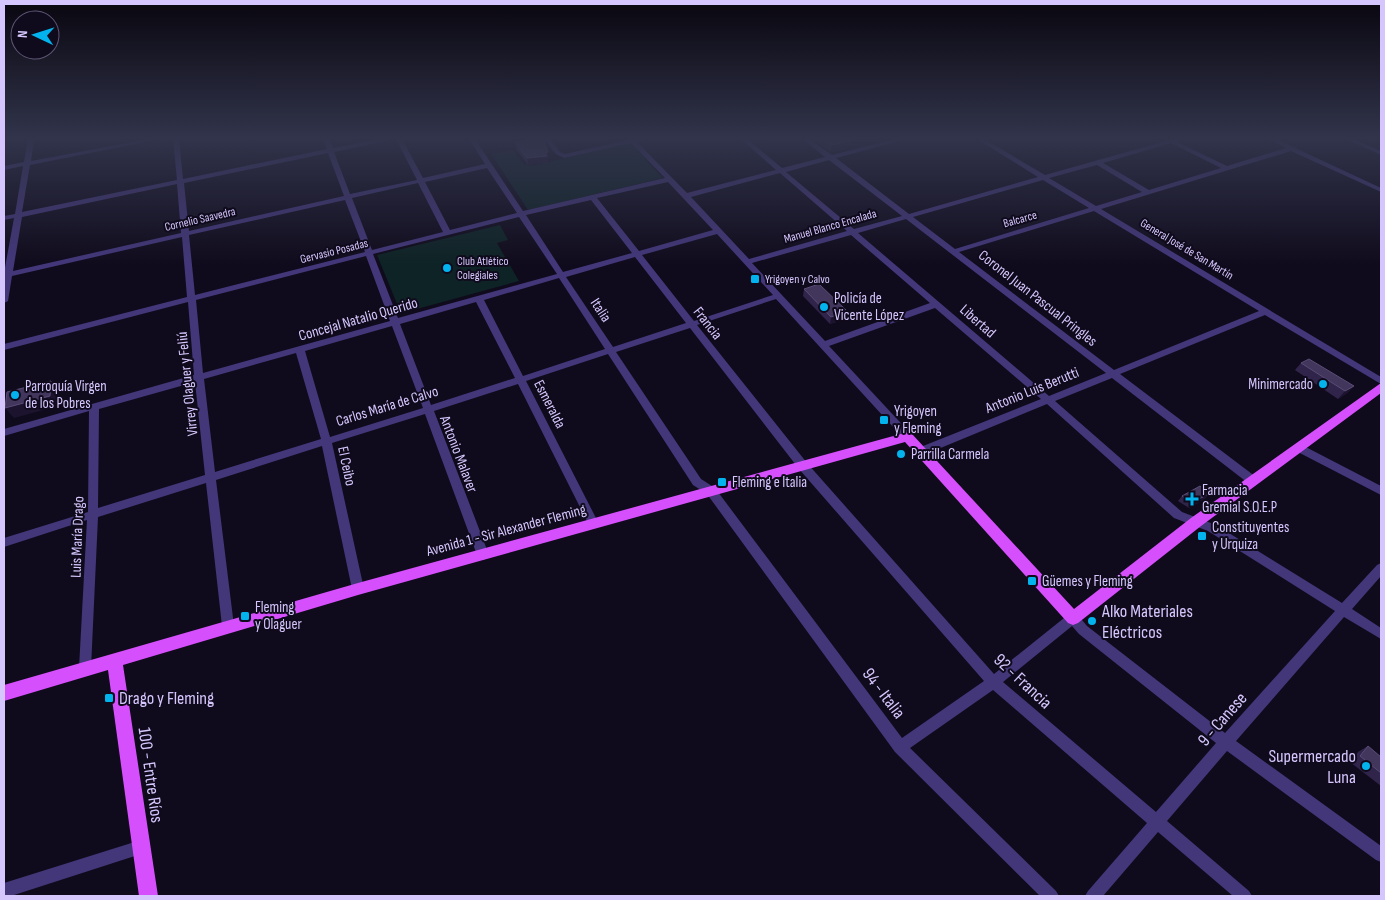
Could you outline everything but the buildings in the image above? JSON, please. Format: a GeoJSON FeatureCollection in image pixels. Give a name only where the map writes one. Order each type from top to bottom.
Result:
{"type":"FeatureCollection","features":[{"type":"Feature","properties":{"kind":"main road"},"geometry":{"type":"LineString","coordinates":[[908,437],[1073,618],[1196,522],[1381,387]]}},
{"type":"Feature","properties":{"kind":"main road","name":"Avenida 1 - Sir Alexander Fleming"},"geometry":{"type":"LineString","coordinates":[[4,693],[358,589],[908,437]]}},
{"type":"Feature","properties":{"kind":"main road","name":"100 - Entre Ríos"},"geometry":{"type":"LineString","coordinates":[[114,660],[149,896]]}},
{"type":"Feature","properties":{"kind":"street"},"geometry":{"type":"LineString","coordinates":[[4,301],[6,275],[24,181]]}},
{"type":"Feature","properties":{"kind":"street"},"geometry":{"type":"LineString","coordinates":[[4,218],[180,181]]}},
{"type":"Feature","properties":{"kind":"street","name":"Virrey Olaguer y Feliú"},"geometry":{"type":"LineString","coordinates":[[180,181],[193,299],[199,378],[228,626]]}},
{"type":"Feature","properties":{"kind":"street","name":"Antonio Malaver"},"geometry":{"type":"LineString","coordinates":[[342,181],[483,555]]}},
{"type":"Feature","properties":{"kind":"street"},"geometry":{"type":"LineString","coordinates":[[420,181],[448,234]]}},
{"type":"Feature","properties":{"kind":"street","name":"Cornelio Saavedra"},"geometry":{"type":"LineString","coordinates":[[6,275],[420,181]]}},
{"type":"Feature","properties":{"kind":"street","name":"Italia"},"geometry":{"type":"LineString","coordinates":[[500,181],[697,482],[711,491]]}},
{"type":"Feature","properties":{"kind":"street","name":"Gervasio Posadas"},"geometry":{"type":"LineString","coordinates":[[4,347],[521,214],[662,181]]}},
{"type":"Feature","properties":{"kind":"street"},"geometry":{"type":"LineString","coordinates":[[672,181],[908,437]]}},
{"type":"Feature","properties":{"kind":"street"},"geometry":{"type":"LineString","coordinates":[[686,196],[740,181]]}},
{"type":"Feature","properties":{"kind":"street","name":"Libertad"},"geometry":{"type":"LineString","coordinates":[[793,181],[1048,399],[1178,515],[1212,528],[1381,634]]}},
{"type":"Feature","properties":{"kind":"street","name":"Coronel Juan Pascual Pringles"},"geometry":{"type":"LineString","coordinates":[[862,181],[1252,480]]}},
{"type":"Feature","properties":{"kind":"street","name":"Manuel Blanco Encalada"},"geometry":{"type":"LineString","coordinates":[[747,262],[1029,181]]}},
{"type":"Feature","properties":{"kind":"street","name":"General José de San Martín"},"geometry":{"type":"LineString","coordinates":[[1050,181],[1381,381]]}},
{"type":"Feature","properties":{"kind":"street"},"geometry":{"type":"LineString","coordinates":[[1128,181],[1149,194]]}},
{"type":"Feature","properties":{"kind":"street","name":"Balcarce"},"geometry":{"type":"LineString","coordinates":[[955,251],[1190,181]]}},
{"type":"Feature","properties":{"kind":"street"},"geometry":{"type":"LineString","coordinates":[[1362,181],[1381,190]]}},
{"type":"Feature","properties":{"kind":"street","name":"Francia"},"geometry":{"type":"LineString","coordinates":[[593,198],[803,466]]}},
{"type":"Feature","properties":{"kind":"street","name":"Concejal Natalio Querido"},"geometry":{"type":"LineString","coordinates":[[4,432],[718,231]]}},
{"type":"Feature","properties":{"kind":"street","name":"Carlos María de Calvo"},"geometry":{"type":"LineString","coordinates":[[4,542],[210,476],[427,410],[778,296]]}},
{"type":"Feature","properties":{"kind":"street","name":"Esmeralda"},"geometry":{"type":"LineString","coordinates":[[479,299],[594,524]]}},
{"type":"Feature","properties":{"kind":"street"},"geometry":{"type":"LineString","coordinates":[[824,345],[938,304]]}},
{"type":"Feature","properties":{"kind":"street","name":"Antonio Luis Berutti"},"geometry":{"type":"LineString","coordinates":[[922,452],[1265,312]]}},
{"type":"Feature","properties":{"kind":"street","name":"El Ceibo"},"geometry":{"type":"LineString","coordinates":[[300,350],[326,440],[358,589]]}},
{"type":"Feature","properties":{"kind":"street","name":"Luis María Drago"},"geometry":{"type":"LineString","coordinates":[[85,668],[94,513],[94,407]]}},
{"type":"Feature","properties":{"kind":"street"},"geometry":{"type":"LineString","coordinates":[[1298,447],[1381,491]]}},
{"type":"Feature","properties":{"kind":"street","name":"92 - Francia"},"geometry":{"type":"LineString","coordinates":[[803,466],[994,682],[1244,896]]}},
{"type":"Feature","properties":{"kind":"street","name":"94 - Italia"},"geometry":{"type":"LineString","coordinates":[[711,491],[900,747],[1052,896]]}},
{"type":"Feature","properties":{"kind":"street","name":"9 - Canese"},"geometry":{"type":"LineString","coordinates":[[1093,896],[1226,742],[1381,568]]}},
{"type":"Feature","properties":{"kind":"street"},"geometry":{"type":"LineString","coordinates":[[900,747],[994,682],[1073,618],[1083,630],[1226,742],[1381,855]]}},
{"type":"Feature","properties":{"kind":"street"},"geometry":{"type":"LineString","coordinates":[[4,891],[141,847]]}},
{"type":"Feature","properties":{"kind":"green space"},"geometry":{"type":"Polygon","coordinates":[[[509,181],[650,181],[528,210],[509,181]]]}},
{"type":"Feature","properties":{"kind":"green space","name":"Club Atlético Colegiales"},"geometry":{"type":"Polygon","coordinates":[[[500,225],[508,240],[497,243],[519,281],[406,312],[400,311],[377,255],[500,225]]]}},
{"type":"Feature","properties":{"kind":"place","name":"Club Atlético Colegiales"},"geometry":{"type":"Point","coordinates":[447,268]}},
{"type":"Feature","properties":{"kind":"place","name":"Yrigoyen y Calvo"},"geometry":{"type":"Point","coordinates":[755,279]}},
{"type":"Feature","properties":{"kind":"place","name":"Policía de Vicente López"},"geometry":{"type":"Point","coordinates":[824,307]}},
{"type":"Feature","properties":{"kind":"place","name":"Minimercado"},"geometry":{"type":"Point","coordinates":[1323,384]}},
{"type":"Feature","properties":{"kind":"place","name":"Parroquía Virgen de los Pobres"},"geometry":{"type":"Point","coordinates":[15,395]}},
{"type":"Feature","properties":{"kind":"place","name":"Yrigoyen y Fleming"},"geometry":{"type":"Point","coordinates":[884,420]}},
{"type":"Feature","properties":{"kind":"place","name":"Parrilla Carmela"},"geometry":{"type":"Point","coordinates":[901,454]}},
{"type":"Feature","properties":{"kind":"place","name":"Fleming e Italia"},"geometry":{"type":"Point","coordinates":[722,482]}},
{"type":"Feature","properties":{"kind":"place","name":"Farmacia Gremial S.O.E.P"},"geometry":{"type":"Point","coordinates":[1192,499]}},
{"type":"Feature","properties":{"kind":"place","name":"Constituyentes y Urquiza"},"geometry":{"type":"Point","coordinates":[1202,536]}},
{"type":"Feature","properties":{"kind":"place","name":"Güemes y Fleming"},"geometry":{"type":"Point","coordinates":[1032,581]}},
{"type":"Feature","properties":{"kind":"place","name":"Fleming y Olaguer"},"geometry":{"type":"Point","coordinates":[245,616]}},
{"type":"Feature","properties":{"kind":"place","name":"Alko Materiales Eléctricos"},"geometry":{"type":"Point","coordinates":[1092,621]}},
{"type":"Feature","properties":{"kind":"place","name":"Drago y Fleming"},"geometry":{"type":"Point","coordinates":[109,698]}},
{"type":"Feature","properties":{"kind":"place","name":"Supermercado Luna"},"geometry":{"type":"Point","coordinates":[1366,766]}}]}
